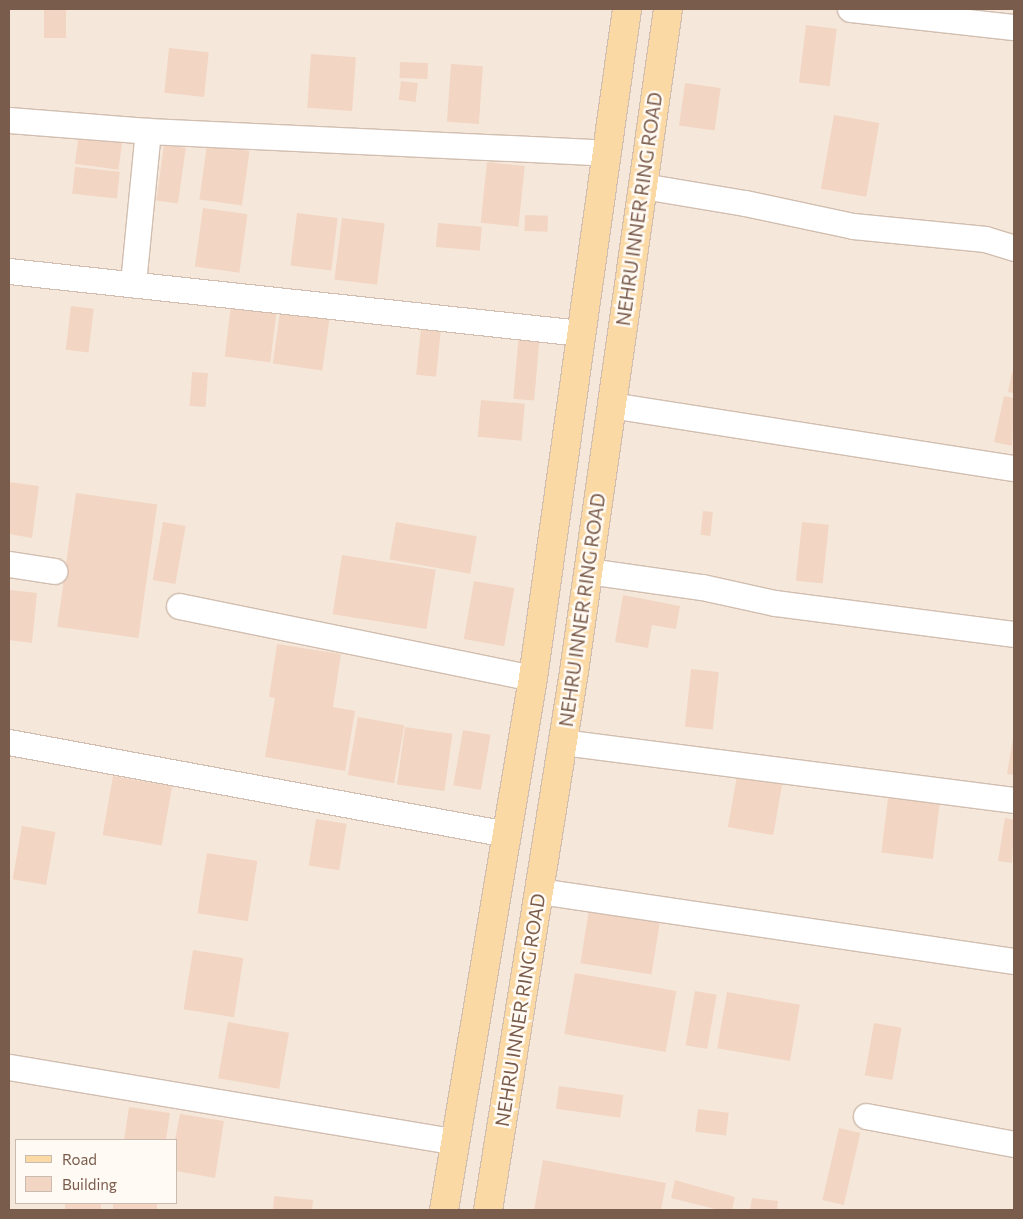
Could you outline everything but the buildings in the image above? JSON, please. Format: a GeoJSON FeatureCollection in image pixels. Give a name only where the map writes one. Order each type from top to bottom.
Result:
{"type":"FeatureCollection","features":[{"type":"Feature","properties":{"kind":"main road"},"geometry":{"type":"LineString","coordinates":[[444,1210],[533,678],[627,9]]}},
{"type":"Feature","properties":{"kind":"main road","name":"NEHRU INNER RING ROAD"},"geometry":{"type":"LineString","coordinates":[[488,1210],[588,571],[668,9]]}},
{"type":"Feature","properties":{"kind":"street"},"geometry":{"type":"LineString","coordinates":[[850,9],[1014,27]]}},
{"type":"Feature","properties":{"kind":"street"},"geometry":{"type":"LineString","coordinates":[[9,120],[148,131],[607,153]]}},
{"type":"Feature","properties":{"kind":"street"},"geometry":{"type":"LineString","coordinates":[[133,283],[148,131]]}},
{"type":"Feature","properties":{"kind":"street"},"geometry":{"type":"LineString","coordinates":[[643,186],[745,203],[853,226],[985,240],[1014,248]]}},
{"type":"Feature","properties":{"kind":"street"},"geometry":{"type":"LineString","coordinates":[[9,271],[581,333]]}},
{"type":"Feature","properties":{"kind":"street"},"geometry":{"type":"LineString","coordinates":[[611,405],[1014,468]]}},
{"type":"Feature","properties":{"kind":"street"},"geometry":{"type":"LineString","coordinates":[[9,564],[54,571]]}},
{"type":"Feature","properties":{"kind":"street"},"geometry":{"type":"LineString","coordinates":[[588,571],[702,587],[775,603],[1014,634]]}},
{"type":"Feature","properties":{"kind":"street"},"geometry":{"type":"LineString","coordinates":[[179,606],[533,678]]}},
{"type":"Feature","properties":{"kind":"street"},"geometry":{"type":"LineString","coordinates":[[9,742],[507,834]]}},
{"type":"Feature","properties":{"kind":"street"},"geometry":{"type":"LineString","coordinates":[[562,742],[1014,800]]}},
{"type":"Feature","properties":{"kind":"street"},"geometry":{"type":"LineString","coordinates":[[539,891],[1014,960]]}},
{"type":"Feature","properties":{"kind":"street"},"geometry":{"type":"LineString","coordinates":[[9,1066],[455,1142]]}},
{"type":"Feature","properties":{"kind":"street"},"geometry":{"type":"LineString","coordinates":[[866,1116],[1014,1144]]}},
{"type":"Feature","properties":{"kind":"shaded area"},"geometry":{"type":"Polygon","coordinates":[[[9,9],[1014,9],[1014,1210],[9,1210],[9,9]]]}}]}
